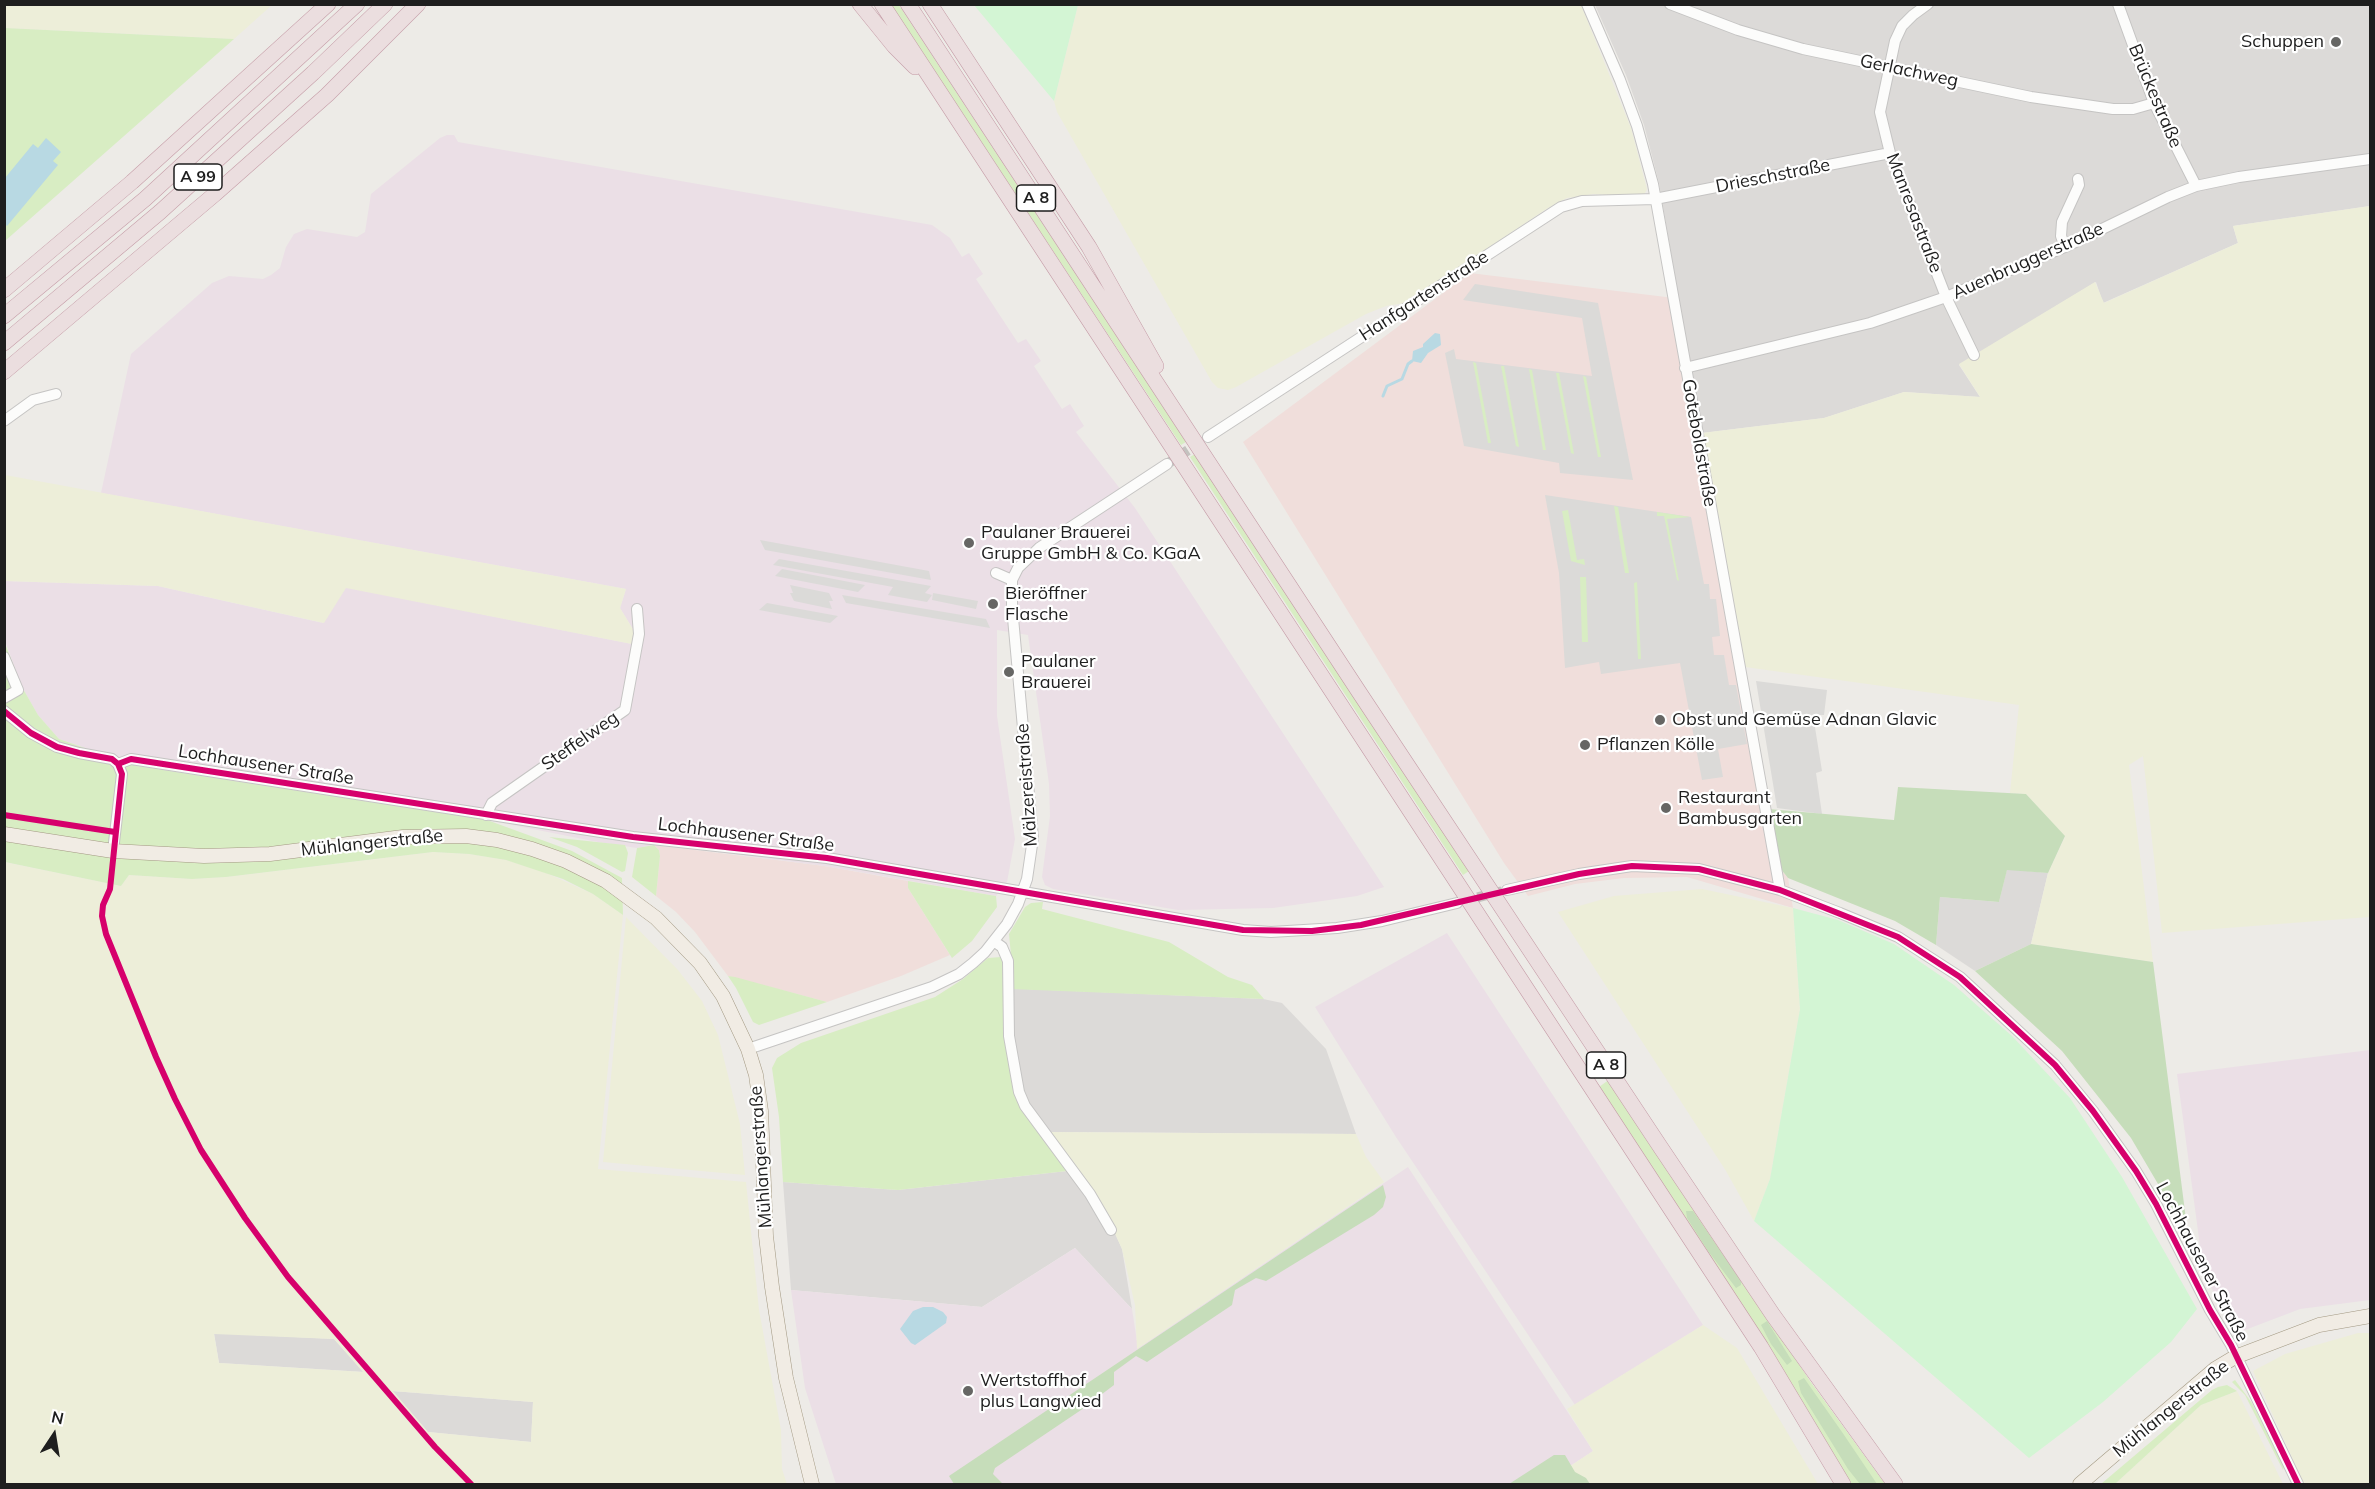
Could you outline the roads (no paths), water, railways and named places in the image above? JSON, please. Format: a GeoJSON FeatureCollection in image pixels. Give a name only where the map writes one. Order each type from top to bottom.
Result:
{"type":"FeatureCollection","features":[{"type":"Feature","properties":{"kind":"highway"},"geometry":{"type":"LineString","coordinates":[[4,290],[132,182],[328,4]]}},
{"type":"Feature","properties":{"kind":"highway","name":"A 99"},"geometry":{"type":"LineString","coordinates":[[4,316],[145,199],[357,4]]}},
{"type":"Feature","properties":{"kind":"highway","name":"A 99"},"geometry":{"type":"LineString","coordinates":[[4,343],[160,212],[305,81],[385,4]]}},
{"type":"Feature","properties":{"kind":"highway"},"geometry":{"type":"LineString","coordinates":[[4,372],[215,194],[318,103],[418,4]]}},
{"type":"Feature","properties":{"kind":"highway"},"geometry":{"type":"LineString","coordinates":[[860,4],[894,46],[939,92]]}},
{"type":"Feature","properties":{"kind":"highway","name":"A 8"},"geometry":{"type":"LineString","coordinates":[[882,4],[1738,1311],[1843,1485]]}},
{"type":"Feature","properties":{"kind":"highway","name":"A 8"},"geometry":{"type":"LineString","coordinates":[[908,4],[1359,692],[1753,1285],[1895,1485]]}},
{"type":"Feature","properties":{"kind":"highway"},"geometry":{"type":"LineString","coordinates":[[930,4],[1095,256],[1160,373],[1163,392]]}},
{"type":"Feature","properties":{"kind":"main road"},"geometry":{"type":"LineString","coordinates":[[4,834],[113,851]]}},
{"type":"Feature","properties":{"kind":"main road","name":"Mühlangerstraße"},"geometry":{"type":"LineString","coordinates":[[113,851],[204,856],[270,854],[403,837],[466,836],[497,840],[566,861],[606,881],[656,918],[700,963],[723,996],[748,1049],[756,1075],[761,1111],[766,1236],[780,1346],[812,1485]]}},
{"type":"Feature","properties":{"kind":"main road","name":"Mühlangerstraße"},"geometry":{"type":"LineString","coordinates":[[2080,1485],[2207,1376],[2235,1357],[2319,1326],[2370,1316]]}},
{"type":"Feature","properties":{"kind":"street","name":"Goteboldstraße"},"geometry":{"type":"LineString","coordinates":[[1587,4],[1637,126],[1655,199],[1780,890]]}},
{"type":"Feature","properties":{"kind":"street","name":"Gerlachweg"},"geometry":{"type":"LineString","coordinates":[[1670,4],[1773,41],[2031,97],[2113,109],[2143,108],[2154,103]]}},
{"type":"Feature","properties":{"kind":"street","name":"Manresastraße"},"geometry":{"type":"LineString","coordinates":[[1928,4],[1902,26],[1895,40],[1880,112],[1890,153],[1946,297],[1974,355]]}},
{"type":"Feature","properties":{"kind":"street","name":"Brückestraße"},"geometry":{"type":"LineString","coordinates":[[2118,4],[2154,103],[2196,186]]}},
{"type":"Feature","properties":{"kind":"street","name":"Drieschstraße"},"geometry":{"type":"LineString","coordinates":[[1655,199],[1890,153]]}},
{"type":"Feature","properties":{"kind":"street","name":"Auenbruggerstraße"},"geometry":{"type":"LineString","coordinates":[[1685,368],[1870,323],[1946,297],[2065,247],[2168,197],[2196,186],[2240,177],[2370,159]]}},
{"type":"Feature","properties":{"kind":"street"},"geometry":{"type":"LineString","coordinates":[[2065,247],[2061,236],[2062,222],[2079,186],[2078,179]]}},
{"type":"Feature","properties":{"kind":"street","name":"Hanfgartenstraße"},"geometry":{"type":"LineString","coordinates":[[1208,437],[1561,207],[1582,201],[1655,199]]}},
{"type":"Feature","properties":{"kind":"street"},"geometry":{"type":"LineString","coordinates":[[4,421],[33,400],[56,394]]}},
{"type":"Feature","properties":{"kind":"street"},"geometry":{"type":"LineString","coordinates":[[996,573],[1012,580],[1018,568],[1039,548],[1167,464]]}},
{"type":"Feature","properties":{"kind":"street","name":"Mälzereistraße"},"geometry":{"type":"LineString","coordinates":[[748,1049],[892,1002],[959,974],[995,942],[1007,924],[1023,892],[1031,863],[1033,838],[1012,607],[1012,580]]}},
{"type":"Feature","properties":{"kind":"street","name":"Steffelweg"},"geometry":{"type":"LineString","coordinates":[[486,816],[492,803],[625,710],[639,634],[637,609]]}},
{"type":"Feature","properties":{"kind":"street"},"geometry":{"type":"LineString","coordinates":[[4,657],[18,690],[4,698]]}},
{"type":"Feature","properties":{"kind":"street"},"geometry":{"type":"LineString","coordinates":[[4,711],[22,727],[57,747],[112,759],[118,764],[122,774],[113,851]]}},
{"type":"Feature","properties":{"kind":"street","name":"Lochhausener Straße"},"geometry":{"type":"LineString","coordinates":[[118,764],[131,759],[486,816],[633,837],[827,858],[1186,921],[1271,932],[1312,931],[1361,925],[1457,903]]}},
{"type":"Feature","properties":{"kind":"street","name":"Lochhausener Straße"},"geometry":{"type":"LineString","coordinates":[[1507,890],[1606,869],[1657,866],[1698,869],[1780,890],[1898,937],[1960,977],[2055,1065],[2093,1111],[2136,1171],[2231,1345],[2298,1485]]}},
{"type":"Feature","properties":{"kind":"street"},"geometry":{"type":"LineString","coordinates":[[995,942],[1002,947],[1008,961],[1009,1036],[1013,1069],[1019,1092],[1025,1106],[1090,1194],[1111,1230]]}},
{"type":"Feature","properties":{"kind":"water"},"geometry":{"type":"Polygon","coordinates":[[[46,138],[61,152],[53,161],[58,165],[7,226],[5,224],[5,178],[33,144],[38,148],[46,138]]]}},
{"type":"Feature","properties":{"kind":"water"},"geometry":{"type":"Polygon","coordinates":[[[1435,333],[1440,334],[1441,345],[1428,353],[1421,363],[1412,361],[1413,351],[1423,347],[1423,344],[1435,333]]]}},
{"type":"Feature","properties":{"kind":"water"},"geometry":{"type":"Polygon","coordinates":[[[923,1307],[933,1307],[943,1312],[947,1317],[946,1323],[915,1345],[900,1329],[913,1311],[923,1307]]]}},
{"type":"Feature","properties":{"kind":"waterway"},"geometry":{"type":"LineString","coordinates":[[1383,396],[1387,386],[1402,379],[1408,364],[1412,361]]}},
{"type":"Feature","properties":{"kind":"tunnel"},"geometry":{"type":"LineString","coordinates":[[1167,464],[1202,441]]}},
{"type":"Feature","properties":{"kind":"tunnel"},"geometry":{"type":"LineString","coordinates":[[1463,901],[1507,890]]}},
{"type":"Feature","properties":{"kind":"place","name":"Schuppen"},"geometry":{"type":"Point","coordinates":[2336,42]}},
{"type":"Feature","properties":{"kind":"place","name":"Paulaner Brauerei Gruppe GmbH & Co. KGaA"},"geometry":{"type":"Point","coordinates":[969,543]}},
{"type":"Feature","properties":{"kind":"place","name":"Bieröffner Flasche"},"geometry":{"type":"Point","coordinates":[993,604]}},
{"type":"Feature","properties":{"kind":"place","name":"Paulaner Brauerei"},"geometry":{"type":"Point","coordinates":[1009,672]}},
{"type":"Feature","properties":{"kind":"place","name":"Obst und Gemüse Adnan Glavic"},"geometry":{"type":"Point","coordinates":[1660,720]}},
{"type":"Feature","properties":{"kind":"place","name":"Pflanzen Kölle"},"geometry":{"type":"Point","coordinates":[1585,745]}},
{"type":"Feature","properties":{"kind":"place","name":"Restaurant Bambusgarten"},"geometry":{"type":"Point","coordinates":[1666,808]}},
{"type":"Feature","properties":{"kind":"place","name":"Wertstoffhof plus Langwied"},"geometry":{"type":"Point","coordinates":[968,1391]}}]}
